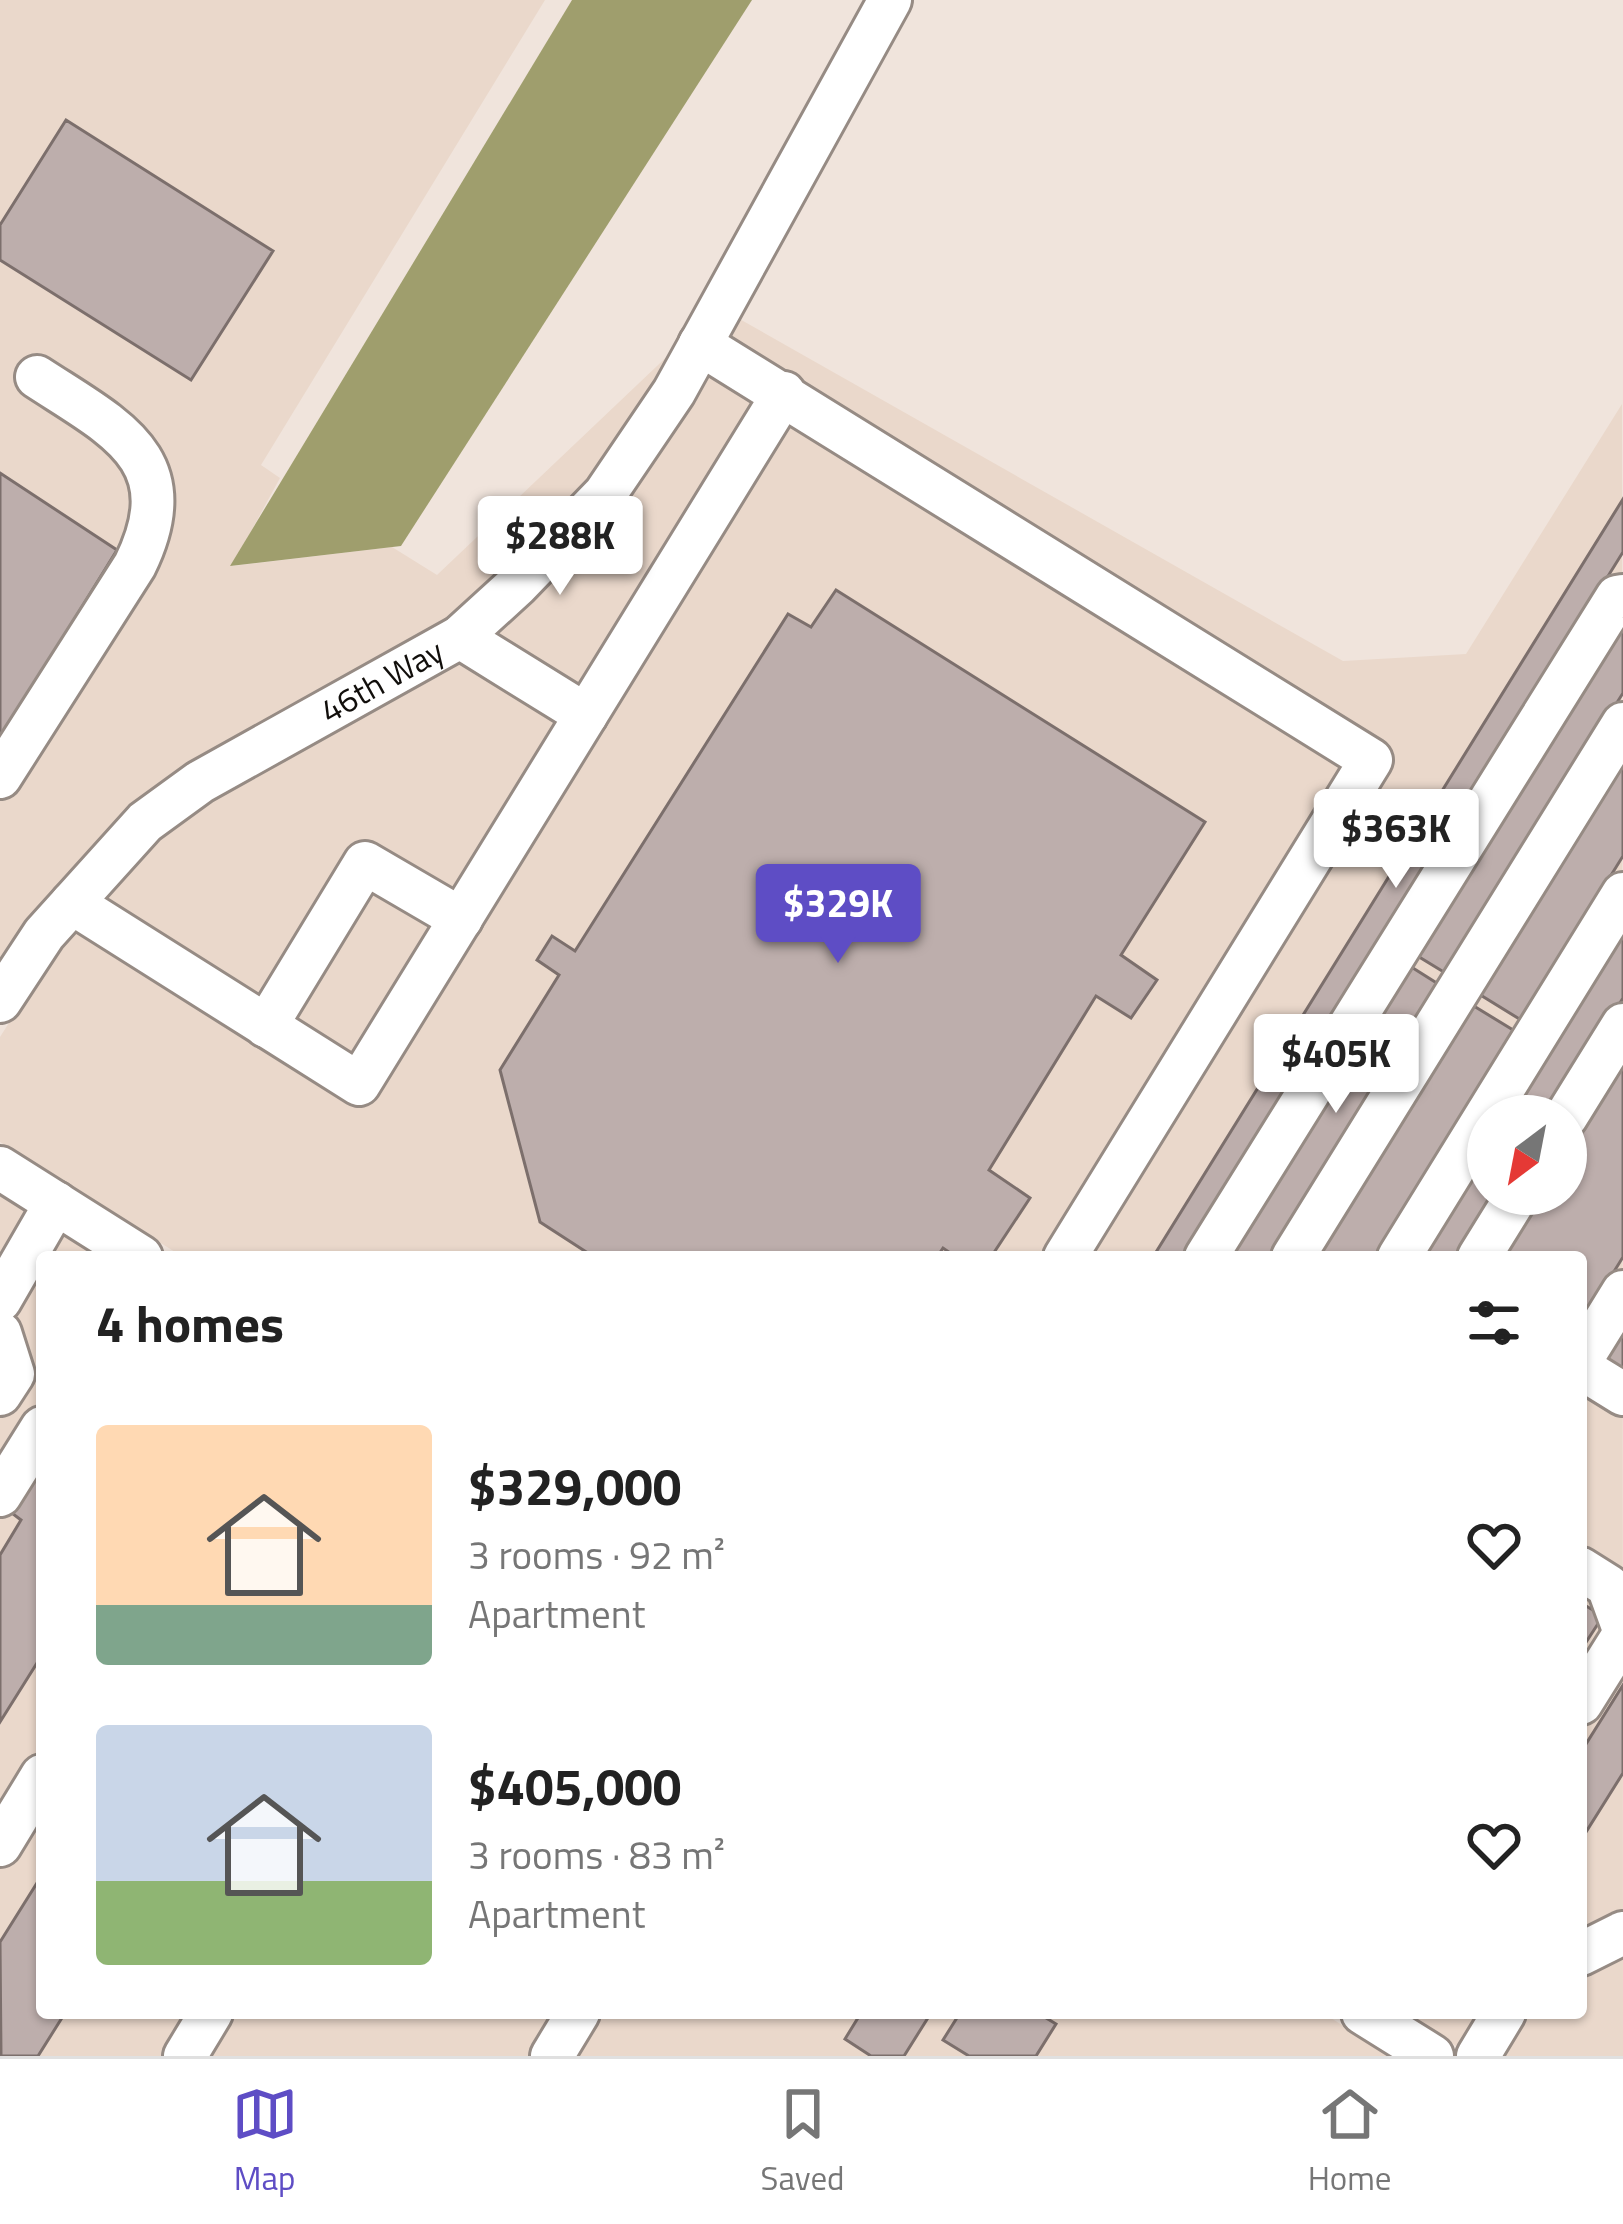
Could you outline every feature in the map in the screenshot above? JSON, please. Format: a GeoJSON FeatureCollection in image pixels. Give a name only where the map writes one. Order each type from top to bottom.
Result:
{"type":"FeatureCollection","features":[{"type":"Feature","properties":{"kind":"street","name":"46th Way"},"geometry":{"type":"LineString","coordinates":[[0,1001],[44,934],[145,822],[200,782],[460,637],[518,585],[605,494],[674,392],[890,0]]}},
{"type":"Feature","properties":{"kind":"street"},"geometry":{"type":"LineString","coordinates":[[700,344],[1372,760],[1069,1251]]}},
{"type":"Feature","properties":{"kind":"street"},"geometry":{"type":"LineString","coordinates":[[0,777],[135,565],[153,511],[153,479],[140,454],[115,428],[37,377]]}},
{"type":"Feature","properties":{"kind":"street"},"geometry":{"type":"LineString","coordinates":[[72,903],[359,1084],[784,393]]}},
{"type":"Feature","properties":{"kind":"street"},"geometry":{"type":"LineString","coordinates":[[1210,1251],[1617,597],[1623,596]]}},
{"type":"Feature","properties":{"kind":"street"},"geometry":{"type":"LineString","coordinates":[[460,637],[586,715]]}},
{"type":"Feature","properties":{"kind":"street"},"geometry":{"type":"LineString","coordinates":[[1297,1251],[1623,724]]}},
{"type":"Feature","properties":{"kind":"street"},"geometry":{"type":"LineString","coordinates":[[266,1026],[365,862],[461,919]]}},
{"type":"Feature","properties":{"kind":"street"},"geometry":{"type":"LineString","coordinates":[[1403,1251],[1623,894]]}},
{"type":"Feature","properties":{"kind":"street"},"geometry":{"type":"LineString","coordinates":[[1579,1095],[1623,1024]]}},
{"type":"Feature","properties":{"kind":"street"},"geometry":{"type":"LineString","coordinates":[[0,1168],[132,1251]]}},
{"type":"Feature","properties":{"kind":"street"},"geometry":{"type":"LineString","coordinates":[[0,1300],[56,1203]]}},
{"type":"Feature","properties":{"kind":"street"},"geometry":{"type":"LineString","coordinates":[[1483,1251],[1505,1215]]}},
{"type":"Feature","properties":{"kind":"street"},"geometry":{"type":"LineString","coordinates":[[1587,1354],[1623,1292]]}},
{"type":"Feature","properties":{"kind":"street"},"geometry":{"type":"LineString","coordinates":[[0,1333],[13,1374],[0,1394]]}},
{"type":"Feature","properties":{"kind":"street"},"geometry":{"type":"LineString","coordinates":[[1587,1368],[1623,1394]]}},
{"type":"Feature","properties":{"kind":"street"},"geometry":{"type":"LineString","coordinates":[[0,1495],[36,1438]]}},
{"type":"Feature","properties":{"kind":"street"},"geometry":{"type":"LineString","coordinates":[[1587,1573],[1608,1586],[1623,1627]]}},
{"type":"Feature","properties":{"kind":"street"},"geometry":{"type":"LineString","coordinates":[[1587,1693],[1623,1636]]}},
{"type":"Feature","properties":{"kind":"street"},"geometry":{"type":"LineString","coordinates":[[0,1845],[36,1786]]}},
{"type":"Feature","properties":{"kind":"street"},"geometry":{"type":"LineString","coordinates":[[1587,1951],[1623,1934]]}},
{"type":"Feature","properties":{"kind":"street"},"geometry":{"type":"LineString","coordinates":[[185,2056],[207,2019]]}},
{"type":"Feature","properties":{"kind":"street"},"geometry":{"type":"LineString","coordinates":[[552,2056],[574,2019]]}},
{"type":"Feature","properties":{"kind":"street"},"geometry":{"type":"LineString","coordinates":[[1373,2019],[1432,2056]]}},
{"type":"Feature","properties":{"kind":"street"},"geometry":{"type":"LineString","coordinates":[[1478,2056],[1500,2019]]}},
{"type":"Feature","properties":{"kind":"shaded area"},"geometry":{"type":"Polygon","coordinates":[[[0,0],[545,0],[261,465],[280,478],[232,566],[392,547],[437,575],[677,347],[590,482],[505,570],[449,620],[192,764],[0,966],[0,0]]]}},
{"type":"Feature","properties":{"kind":"shaded area"},"geometry":{"type":"Polygon","coordinates":[[[572,0],[752,0],[401,546],[230,566],[572,0]]]}},
{"type":"Feature","properties":{"kind":"shaded area"},"geometry":{"type":"Polygon","coordinates":[[[736,317],[1343,661],[1466,654],[1622,404],[1623,2056],[1472,2056],[1413,2019],[1587,2019],[1587,1251],[173,1251],[0,1142],[0,1037],[58,946],[157,837],[209,800],[469,654],[736,317]]]}},
{"type":"Feature","properties":{"kind":"shaded area"},"geometry":{"type":"Polygon","coordinates":[[[0,1193],[92,1251],[36,1251],[36,2019],[551,2019],[529,2056],[0,2056],[0,1193]]]}},
{"type":"Feature","properties":{"kind":"shaded area"},"geometry":{"type":"Polygon","coordinates":[[[596,2019],[1332,2019],[1391,2056],[574,2056],[596,2019]]]}},
{"type":"Feature","properties":{"kind":"building"},"geometry":{"type":"Polygon","coordinates":[[[66,120],[273,251],[191,380],[0,260],[0,225],[66,120]]]}},
{"type":"Feature","properties":{"kind":"building"},"geometry":{"type":"Polygon","coordinates":[[[0,473],[117,550],[0,740],[0,473]]]}},
{"type":"Feature","properties":{"kind":"building"},"geometry":{"type":"Polygon","coordinates":[[[1623,499],[1623,552],[1190,1251],[1157,1251],[1623,499]]]}},
{"type":"Feature","properties":{"kind":"building"},"geometry":{"type":"Polygon","coordinates":[[[836,590],[1205,822],[1121,955],[1157,980],[1131,1018],[1096,996],[989,1170],[1030,1198],[995,1251],[585,1251],[540,1222],[500,1070],[559,975],[537,960],[552,936],[575,951],[788,614],[811,627],[836,590]]]}},
{"type":"Feature","properties":{"kind":"building"},"geometry":{"type":"Polygon","coordinates":[[[1623,619],[1623,693],[1447,974],[1411,952],[1623,619]]]}},
{"type":"Feature","properties":{"kind":"building"},"geometry":{"type":"Polygon","coordinates":[[[1623,750],[1623,856],[1521,1020],[1474,991],[1623,750]]]}},
{"type":"Feature","properties":{"kind":"building"},"geometry":{"type":"Polygon","coordinates":[[[1623,915],[1623,998],[1563,1095],[1513,1095],[1623,915]]]}},
{"type":"Feature","properties":{"kind":"building"},"geometry":{"type":"Polygon","coordinates":[[[1405,963],[1443,987],[1280,1251],[1227,1251],[1405,963]]]}},
{"type":"Feature","properties":{"kind":"building"},"geometry":{"type":"Polygon","coordinates":[[[1464,1000],[1518,1033],[1480,1095],[1467,1095],[1467,1115],[1383,1251],[1310,1251],[1464,1000]]]}},
{"type":"Feature","properties":{"kind":"building"},"geometry":{"type":"Polygon","coordinates":[[[1623,1053],[1623,1257],[1587,1315],[1587,1251],[1501,1251],[1523,1215],[1587,1215],[1587,1111],[1623,1053]]]}},
{"type":"Feature","properties":{"kind":"building"},"geometry":{"type":"Polygon","coordinates":[[[1467,1173],[1467,1215],[1490,1215],[1468,1251],[1424,1251],[1467,1173]]]}},
{"type":"Feature","properties":{"kind":"building"},"geometry":{"type":"Polygon","coordinates":[[[1623,1319],[1623,1381],[1596,1365],[1623,1319]]]}},
{"type":"Feature","properties":{"kind":"building"},"geometry":{"type":"Polygon","coordinates":[[[36,1478],[36,1665],[0,1722],[0,1555],[21,1520],[13,1514],[36,1478]]]}},
{"type":"Feature","properties":{"kind":"building"},"geometry":{"type":"Polygon","coordinates":[[[1587,1607],[1603,1616],[1587,1641],[1587,1607]]]}},
{"type":"Feature","properties":{"kind":"building"},"geometry":{"type":"Polygon","coordinates":[[[1623,1685],[1623,1773],[1587,1830],[1587,1742],[1623,1685]]]}},
{"type":"Feature","properties":{"kind":"building"},"geometry":{"type":"Polygon","coordinates":[[[36,1885],[36,2019],[61,2019],[38,2056],[1,2056],[0,1942],[36,1885]]]}},
{"type":"Feature","properties":{"kind":"building"},"geometry":{"type":"Polygon","coordinates":[[[857,2019],[927,2019],[904,2056],[871,2056],[845,2039],[857,2019]]]}},
{"type":"Feature","properties":{"kind":"building"},"geometry":{"type":"Polygon","coordinates":[[[956,2019],[1048,2019],[1056,2024],[1036,2056],[969,2056],[943,2040],[956,2019]]]}}]}
